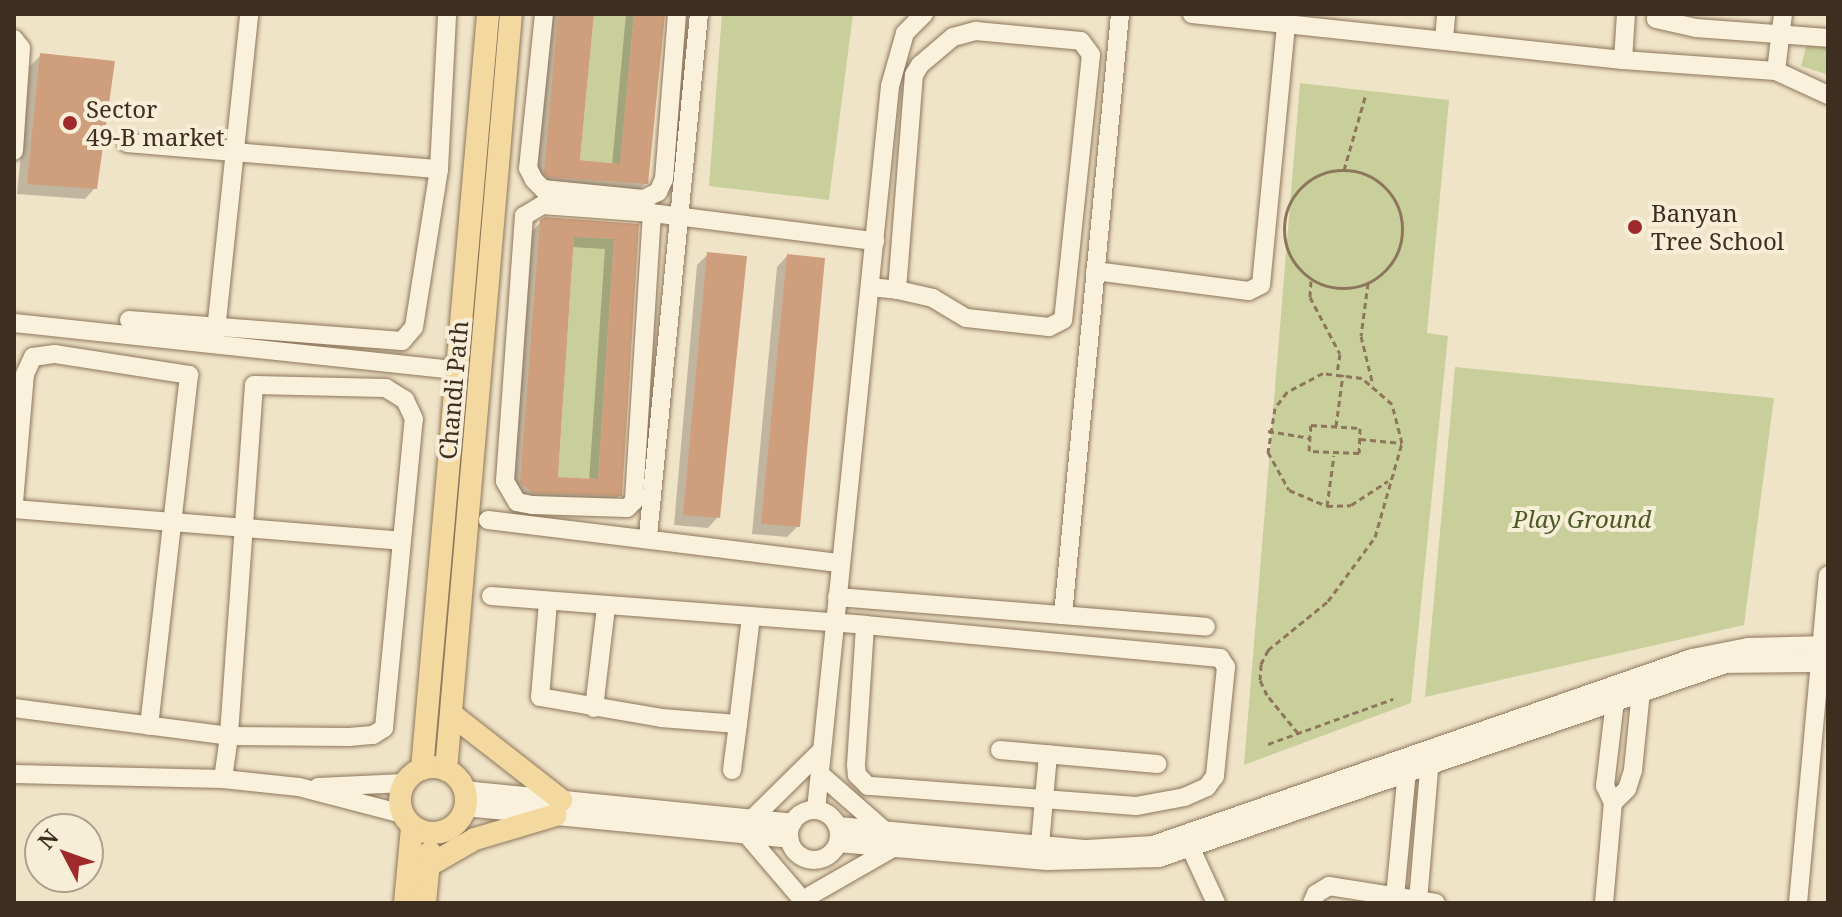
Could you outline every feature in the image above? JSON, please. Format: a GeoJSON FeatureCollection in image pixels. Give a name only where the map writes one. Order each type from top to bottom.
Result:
{"type":"FeatureCollection","features":[{"type":"Feature","properties":{"kind":"main road","name":"Chandi Path"},"geometry":{"type":"LineString","coordinates":[[415,825],[414,776],[456,370],[488,14]]}},
{"type":"Feature","properties":{"kind":"main road","name":"Chandi Path"},"geometry":{"type":"LineString","coordinates":[[446,770],[511,14]]}},
{"type":"Feature","properties":{"kind":"main road"},"geometry":{"type":"LineString","coordinates":[[451,714],[568,809]]}},
{"type":"Feature","properties":{"kind":"main road"},"geometry":{"type":"LineString","coordinates":[[414,776],[446,770],[465,799],[453,826],[415,825]]}},
{"type":"Feature","properties":{"kind":"main road"},"geometry":{"type":"LineString","coordinates":[[428,866],[475,839],[568,809]]}},
{"type":"Feature","properties":{"kind":"main road"},"geometry":{"type":"LineString","coordinates":[[415,825],[428,866],[425,903]]}},
{"type":"Feature","properties":{"kind":"main road"},"geometry":{"type":"LineString","coordinates":[[405,903],[415,825]]}},
{"type":"Feature","properties":{"kind":"street"},"geometry":{"type":"LineString","coordinates":[[215,336],[249,14]]}},
{"type":"Feature","properties":{"kind":"street"},"geometry":{"type":"LineString","coordinates":[[14,323],[215,336],[402,341],[414,327],[439,169],[447,14]]}},
{"type":"Feature","properties":{"kind":"street"},"geometry":{"type":"LineString","coordinates":[[544,14],[528,168],[534,180],[543,189],[644,199],[673,180],[699,14]]}},
{"type":"Feature","properties":{"kind":"street"},"geometry":{"type":"LineString","coordinates":[[648,536],[680,216],[673,180],[677,14]]}},
{"type":"Feature","properties":{"kind":"street"},"geometry":{"type":"LineString","coordinates":[[816,810],[894,61],[905,33],[924,14]]}},
{"type":"Feature","properties":{"kind":"street"},"geometry":{"type":"LineString","coordinates":[[1063,615],[1120,14]]}},
{"type":"Feature","properties":{"kind":"street"},"geometry":{"type":"LineString","coordinates":[[1192,14],[1623,60],[1776,71],[1828,95]]}},
{"type":"Feature","properties":{"kind":"street"},"geometry":{"type":"LineString","coordinates":[[1444,39],[1446,14]]}},
{"type":"Feature","properties":{"kind":"street"},"geometry":{"type":"LineString","coordinates":[[1623,60],[1626,14]]}},
{"type":"Feature","properties":{"kind":"street"},"geometry":{"type":"LineString","coordinates":[[1657,14],[1656,19],[1738,22],[1781,36],[1828,38]]}},
{"type":"Feature","properties":{"kind":"street"},"geometry":{"type":"LineString","coordinates":[[1776,71],[1783,14]]}},
{"type":"Feature","properties":{"kind":"street"},"geometry":{"type":"LineString","coordinates":[[1095,271],[1249,291],[1261,285],[1286,23]]}},
{"type":"Feature","properties":{"kind":"street"},"geometry":{"type":"LineString","coordinates":[[897,290],[914,75],[920,65],[953,37],[976,31],[1072,40],[1088,46],[1117,48]]}},
{"type":"Feature","properties":{"kind":"street"},"geometry":{"type":"LineString","coordinates":[[14,39],[21,48],[14,151]]}},
{"type":"Feature","properties":{"kind":"street"},"geometry":{"type":"LineString","coordinates":[[870,287],[933,298],[966,318],[1049,327],[1063,320],[1088,46]]}},
{"type":"Feature","properties":{"kind":"street"},"geometry":{"type":"LineString","coordinates":[[127,143],[439,169]]}},
{"type":"Feature","properties":{"kind":"street"},"geometry":{"type":"LineString","coordinates":[[652,213],[634,501],[627,508],[603,509],[517,502],[505,481],[524,216],[542,205],[652,213],[680,216],[875,241]]}},
{"type":"Feature","properties":{"kind":"street"},"geometry":{"type":"LineString","coordinates":[[129,320],[215,336],[456,370]]}},
{"type":"Feature","properties":{"kind":"street"},"geometry":{"type":"LineString","coordinates":[[14,502],[25,374],[33,357],[55,354],[189,375],[149,726]]}},
{"type":"Feature","properties":{"kind":"street"},"geometry":{"type":"LineString","coordinates":[[14,708],[229,736],[349,737],[373,735],[384,728],[414,419],[405,400],[386,388],[254,385],[229,736],[223,779]]}},
{"type":"Feature","properties":{"kind":"street"},"geometry":{"type":"LineString","coordinates":[[14,509],[401,541]]}},
{"type":"Feature","properties":{"kind":"street"},"geometry":{"type":"LineString","coordinates":[[488,520],[648,536],[840,563]]}},
{"type":"Feature","properties":{"kind":"street"},"geometry":{"type":"LineString","coordinates":[[1798,903],[1824,653],[1828,575]]}},
{"type":"Feature","properties":{"kind":"street"},"geometry":{"type":"LineString","coordinates":[[491,596],[606,608],[865,625],[1220,658],[1226,667],[1220,764],[1207,787],[1136,806],[1045,802],[863,783],[856,765],[865,625]]}},
{"type":"Feature","properties":{"kind":"street"},"geometry":{"type":"LineString","coordinates":[[837,597],[1206,627]]}},
{"type":"Feature","properties":{"kind":"street"},"geometry":{"type":"LineString","coordinates":[[548,602],[540,697],[594,708],[738,724]]}},
{"type":"Feature","properties":{"kind":"street"},"geometry":{"type":"LineString","coordinates":[[594,708],[606,608]]}},
{"type":"Feature","properties":{"kind":"street"},"geometry":{"type":"LineString","coordinates":[[732,770],[751,617]]}},
{"type":"Feature","properties":{"kind":"street"},"geometry":{"type":"LineString","coordinates":[[838,834],[1094,863],[1159,858],[1188,842],[1642,684],[1723,650],[1824,653]]}},
{"type":"Feature","properties":{"kind":"street"},"geometry":{"type":"LineString","coordinates":[[1613,803],[1627,789],[1633,770],[1642,684]]}},
{"type":"Feature","properties":{"kind":"street"},"geometry":{"type":"LineString","coordinates":[[1604,903],[1613,803],[1605,786],[1616,692]]}},
{"type":"Feature","properties":{"kind":"street"},"geometry":{"type":"LineString","coordinates":[[750,827],[822,750]]}},
{"type":"Feature","properties":{"kind":"street"},"geometry":{"type":"LineString","coordinates":[[1000,750],[1157,764]]}},
{"type":"Feature","properties":{"kind":"street"},"geometry":{"type":"LineString","coordinates":[[1040,844],[1048,754]]}},
{"type":"Feature","properties":{"kind":"street"},"geometry":{"type":"LineString","coordinates":[[1312,903],[1316,894],[1329,886],[1427,902],[1430,759]]}},
{"type":"Feature","properties":{"kind":"street"},"geometry":{"type":"LineString","coordinates":[[1395,897],[1407,768]]}},
{"type":"Feature","properties":{"kind":"street"},"geometry":{"type":"LineString","coordinates":[[14,774],[223,779],[299,787],[414,776]]}},
{"type":"Feature","properties":{"kind":"street"},"geometry":{"type":"LineString","coordinates":[[820,774],[889,839]]}},
{"type":"Feature","properties":{"kind":"street"},"geometry":{"type":"LineString","coordinates":[[299,787],[415,825]]}},
{"type":"Feature","properties":{"kind":"street"},"geometry":{"type":"LineString","coordinates":[[465,799],[790,831]]}},
{"type":"Feature","properties":{"kind":"street"},"geometry":{"type":"LineString","coordinates":[[816,810],[828,813],[838,834],[828,856],[812,860],[797,853],[790,831],[804,812],[816,810]]}},
{"type":"Feature","properties":{"kind":"street"},"geometry":{"type":"LineString","coordinates":[[750,827],[809,900]]}},
{"type":"Feature","properties":{"kind":"street"},"geometry":{"type":"LineString","coordinates":[[809,900],[889,839],[1137,848],[1188,842]]}},
{"type":"Feature","properties":{"kind":"street"},"geometry":{"type":"LineString","coordinates":[[1188,842],[1216,903]]}},
{"type":"Feature","properties":{"kind":"street"},"geometry":{"type":"LineString","coordinates":[[809,900],[812,860]]}},
{"type":"Feature","properties":{"kind":"path"},"geometry":{"type":"LineString","coordinates":[[1344,170],[1366,94]]}},
{"type":"Feature","properties":{"kind":"path"},"geometry":{"type":"LineString","coordinates":[[1344,170],[1374,178],[1388,190],[1402,224],[1394,260],[1368,282],[1347,289],[1311,280],[1288,253],[1284,217],[1303,184],[1319,174],[1344,170]]}},
{"type":"Feature","properties":{"kind":"path"},"geometry":{"type":"LineString","coordinates":[[1311,280],[1310,297],[1340,354],[1336,426]]}},
{"type":"Feature","properties":{"kind":"path"},"geometry":{"type":"LineString","coordinates":[[1368,282],[1361,336],[1373,385]]}},
{"type":"Feature","properties":{"kind":"path"},"geometry":{"type":"LineString","coordinates":[[1298,733],[1267,695],[1260,680],[1261,664],[1268,650],[1328,601],[1354,571],[1388,507],[1388,481],[1402,443],[1392,404],[1373,385],[1340,373],[1304,380],[1287,392],[1268,431],[1276,472],[1289,490],[1327,506],[1351,505],[1388,481]]}},
{"type":"Feature","properties":{"kind":"path"},"geometry":{"type":"LineString","coordinates":[[1311,425],[1360,428],[1359,453],[1309,451],[1310,438],[1311,425]]}},
{"type":"Feature","properties":{"kind":"path"},"geometry":{"type":"LineString","coordinates":[[1268,431],[1310,438]]}},
{"type":"Feature","properties":{"kind":"path"},"geometry":{"type":"LineString","coordinates":[[1360,439],[1402,443]]}},
{"type":"Feature","properties":{"kind":"path"},"geometry":{"type":"LineString","coordinates":[[1327,506],[1334,453]]}},
{"type":"Feature","properties":{"kind":"path"},"geometry":{"type":"LineString","coordinates":[[1268,744],[1393,699]]}},
{"type":"Feature","properties":{"kind":"green space"},"geometry":{"type":"Polygon","coordinates":[[[594,14],[634,14],[620,164],[580,160],[594,14]]]}},
{"type":"Feature","properties":{"kind":"green space"},"geometry":{"type":"Polygon","coordinates":[[[722,14],[853,14],[829,200],[709,186],[722,14]]]}},
{"type":"Feature","properties":{"kind":"green space"},"geometry":{"type":"Polygon","coordinates":[[[1807,43],[1828,45],[1828,75],[1801,66],[1807,43]]]}},
{"type":"Feature","properties":{"kind":"green space"},"geometry":{"type":"Polygon","coordinates":[[[1300,83],[1449,100],[1427,333],[1448,336],[1411,703],[1244,765],[1300,83]]]}},
{"type":"Feature","properties":{"kind":"green space"},"geometry":{"type":"Polygon","coordinates":[[[574,237],[614,239],[598,479],[558,477],[574,237]]]}},
{"type":"Feature","properties":{"kind":"green space","name":"Play Ground"},"geometry":{"type":"Polygon","coordinates":[[[1455,367],[1774,398],[1744,625],[1425,697],[1455,367]]]}},
{"type":"Feature","properties":{"kind":"building"},"geometry":{"type":"Polygon","coordinates":[[[558,14],[594,14],[580,160],[620,164],[634,14],[665,14],[648,184],[548,177],[544,173],[558,14]]]}},
{"type":"Feature","properties":{"kind":"building","name":"Sector 49-B market"},"geometry":{"type":"Polygon","coordinates":[[[40,53],[115,61],[97,189],[27,184],[40,53]]]}},
{"type":"Feature","properties":{"kind":"building"},"geometry":{"type":"Polygon","coordinates":[[[545,217],[639,224],[622,496],[533,493],[520,483],[540,220],[545,217]],[[574,237],[558,477],[598,479],[614,239],[574,237]]]}},
{"type":"Feature","properties":{"kind":"building"},"geometry":{"type":"Polygon","coordinates":[[[707,252],[747,256],[720,518],[683,515],[707,252]]]}},
{"type":"Feature","properties":{"kind":"building"},"geometry":{"type":"Polygon","coordinates":[[[787,254],[825,258],[800,527],[761,524],[787,254]]]}},
{"type":"Feature","properties":{"kind":"place","name":"Sector 49-B market"},"geometry":{"type":"Point","coordinates":[70,123]}},
{"type":"Feature","properties":{"kind":"place","name":"Banyan Tree School"},"geometry":{"type":"Point","coordinates":[1635,227]}}]}
